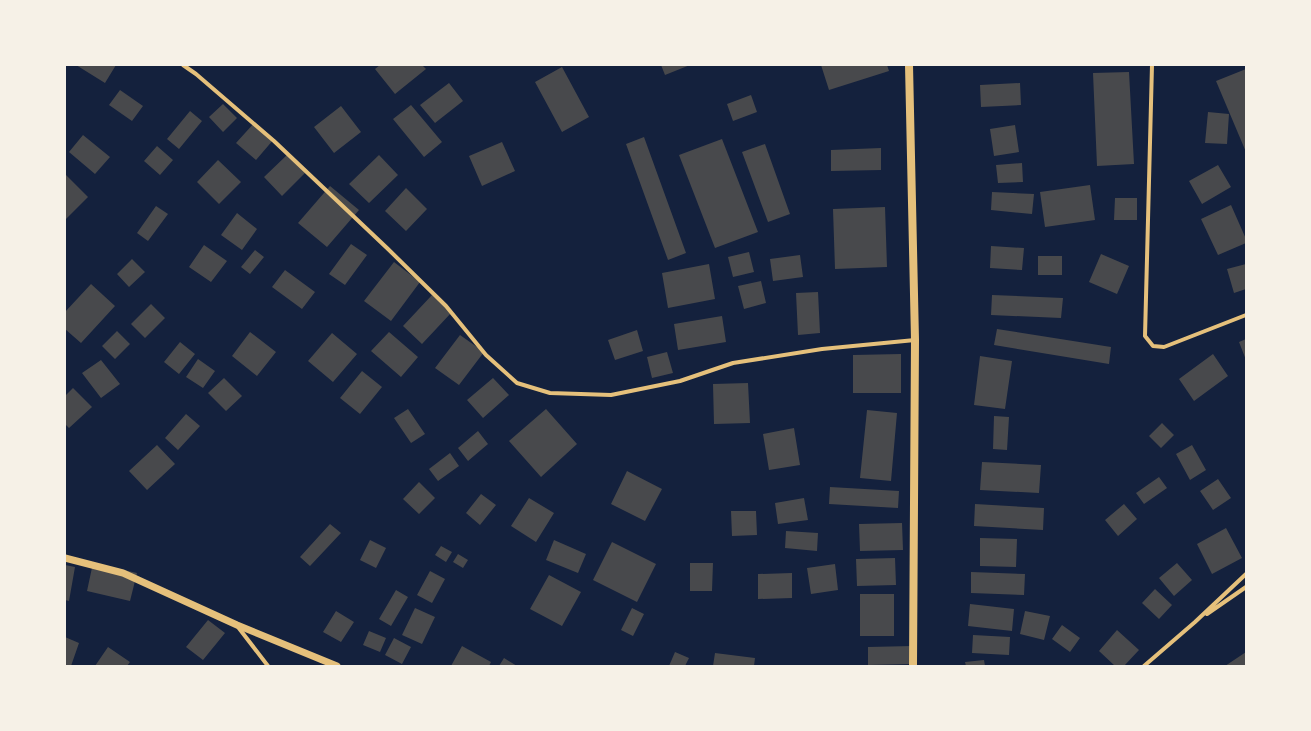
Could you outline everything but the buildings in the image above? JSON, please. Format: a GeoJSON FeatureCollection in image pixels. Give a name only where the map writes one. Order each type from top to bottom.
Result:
{"type":"FeatureCollection","features":[{"type":"Feature","properties":{"kind":"main road"},"geometry":{"type":"LineString","coordinates":[[909,65],[915,340],[913,666]]}},
{"type":"Feature","properties":{"kind":"street"},"geometry":{"type":"LineString","coordinates":[[183,65],[196,74],[274,141],[377,238],[446,306],[486,355],[517,383],[550,393],[611,395],[680,381],[733,363],[822,349],[915,340]]}},
{"type":"Feature","properties":{"kind":"street"},"geometry":{"type":"LineString","coordinates":[[1152,65],[1145,336],[1153,346],[1164,347],[1246,315]]}},
{"type":"Feature","properties":{"kind":"street"},"geometry":{"type":"LineString","coordinates":[[65,558],[123,573],[237,625],[338,666]]}},
{"type":"Feature","properties":{"kind":"street"},"geometry":{"type":"LineString","coordinates":[[1144,666],[1195,622],[1246,574]]}},
{"type":"Feature","properties":{"kind":"street"},"geometry":{"type":"LineString","coordinates":[[1195,622],[1246,587]]}},
{"type":"Feature","properties":{"kind":"street"},"geometry":{"type":"LineString","coordinates":[[237,625],[268,666]]}}]}
